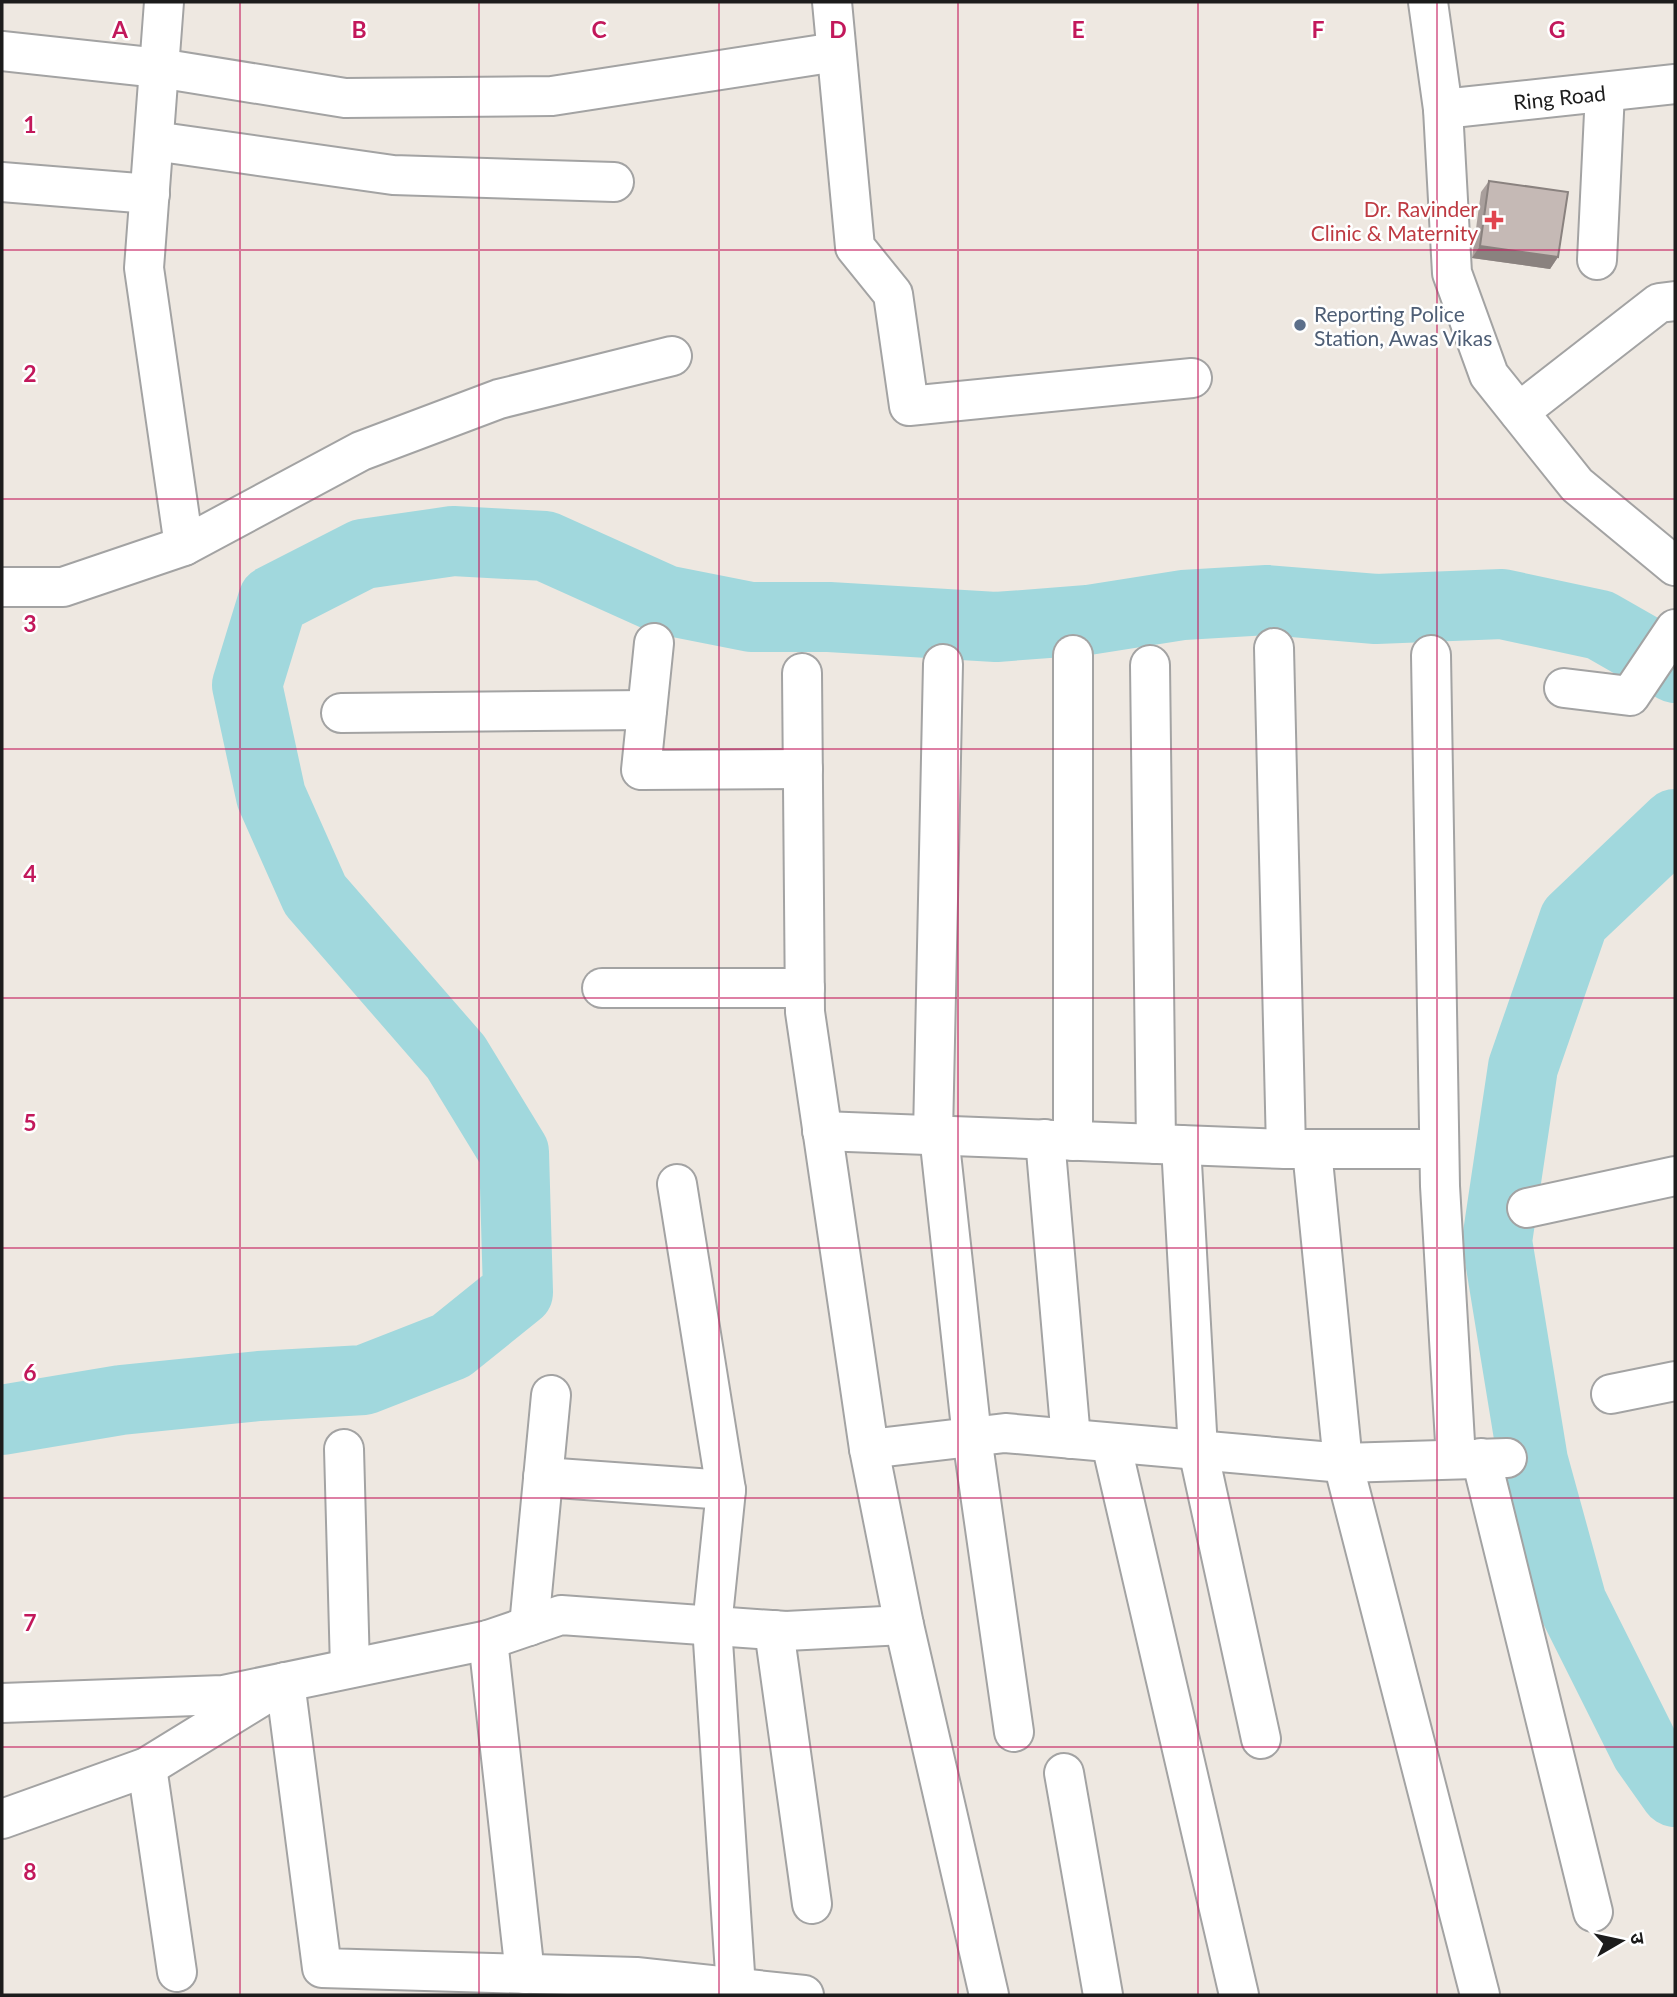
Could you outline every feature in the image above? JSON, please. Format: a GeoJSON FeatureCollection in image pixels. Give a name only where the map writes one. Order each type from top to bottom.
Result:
{"type":"FeatureCollection","features":[{"type":"Feature","properties":{"kind":"street"},"geometry":{"type":"LineString","coordinates":[[164,2],[144,268],[184,546]]}},
{"type":"Feature","properties":{"kind":"street"},"geometry":{"type":"LineString","coordinates":[[832,2],[855,247],[893,294],[909,406],[1192,378]]}},
{"type":"Feature","properties":{"kind":"street"},"geometry":{"type":"LineString","coordinates":[[1428,2],[1443,109],[1452,273],[1489,375],[1577,485],[1675,566]]}},
{"type":"Feature","properties":{"kind":"street"},"geometry":{"type":"LineString","coordinates":[[2,51],[159,68],[345,98],[552,96],[836,52]]}},
{"type":"Feature","properties":{"kind":"street","name":"Ring Road"},"geometry":{"type":"LineString","coordinates":[[1443,109],[1675,84]]}},
{"type":"Feature","properties":{"kind":"street"},"geometry":{"type":"LineString","coordinates":[[1597,260],[1605,92]]}},
{"type":"Feature","properties":{"kind":"street"},"geometry":{"type":"LineString","coordinates":[[154,141],[393,175],[614,182]]}},
{"type":"Feature","properties":{"kind":"street"},"geometry":{"type":"LineString","coordinates":[[2,182],[150,194]]}},
{"type":"Feature","properties":{"kind":"street"},"geometry":{"type":"LineString","coordinates":[[1519,412],[1659,303],[1675,301]]}},
{"type":"Feature","properties":{"kind":"street"},"geometry":{"type":"LineString","coordinates":[[2,587],[63,587],[184,546],[361,451],[499,399],[672,356]]}},
{"type":"Feature","properties":{"kind":"street"},"geometry":{"type":"LineString","coordinates":[[1564,688],[1630,696],[1675,629]]}},
{"type":"Feature","properties":{"kind":"street"},"geometry":{"type":"LineString","coordinates":[[654,643],[641,770],[803,769]]}},
{"type":"Feature","properties":{"kind":"street"},"geometry":{"type":"LineString","coordinates":[[1274,648],[1299,1150],[1343,1464],[1480,1995]]}},
{"type":"Feature","properties":{"kind":"street"},"geometry":{"type":"LineString","coordinates":[[1071,1439],[1059,1140],[1073,655]]}},
{"type":"Feature","properties":{"kind":"street"},"geometry":{"type":"LineString","coordinates":[[1431,655],[1439,1149],[1481,1458],[1592,1912]]}},
{"type":"Feature","properties":{"kind":"street"},"geometry":{"type":"LineString","coordinates":[[943,664],[936,1135],[972,1437],[1014,1732]]}},
{"type":"Feature","properties":{"kind":"street"},"geometry":{"type":"LineString","coordinates":[[1150,665],[1168,1144],[1198,1450],[1261,1739]]}},
{"type":"Feature","properties":{"kind":"street"},"geometry":{"type":"LineString","coordinates":[[802,673],[805,1012],[869,1449],[904,1625],[989,1995]]}},
{"type":"Feature","properties":{"kind":"street"},"geometry":{"type":"LineString","coordinates":[[341,713],[647,710]]}},
{"type":"Feature","properties":{"kind":"street"},"geometry":{"type":"LineString","coordinates":[[602,988],[804,988]]}},
{"type":"Feature","properties":{"kind":"street"},"geometry":{"type":"LineString","coordinates":[[822,1130],[1299,1150],[1439,1149]]}},
{"type":"Feature","properties":{"kind":"street"},"geometry":{"type":"LineString","coordinates":[[1527,1208],[1675,1176]]}},
{"type":"Feature","properties":{"kind":"street"},"geometry":{"type":"LineString","coordinates":[[677,1185],[726,1490],[712,1626],[736,1988]]}},
{"type":"Feature","properties":{"kind":"street"},"geometry":{"type":"LineString","coordinates":[[1611,1394],[1675,1381]]}},
{"type":"Feature","properties":{"kind":"street"},"geometry":{"type":"LineString","coordinates":[[529,1626],[551,1395]]}},
{"type":"Feature","properties":{"kind":"street"},"geometry":{"type":"LineString","coordinates":[[869,1449],[1005,1433],[1343,1464],[1481,1458]]}},
{"type":"Feature","properties":{"kind":"street"},"geometry":{"type":"LineString","coordinates":[[1111,1443],[1239,1995]]}},
{"type":"Feature","properties":{"kind":"street"},"geometry":{"type":"LineString","coordinates":[[344,1449],[351,1668]]}},
{"type":"Feature","properties":{"kind":"street"},"geometry":{"type":"LineString","coordinates":[[543,1476],[726,1490]]}},
{"type":"Feature","properties":{"kind":"street"},"geometry":{"type":"LineString","coordinates":[[2,1703],[223,1695],[488,1640],[561,1615],[774,1630],[904,1625]]}},
{"type":"Feature","properties":{"kind":"street"},"geometry":{"type":"LineString","coordinates":[[774,1630],[812,1904]]}},
{"type":"Feature","properties":{"kind":"street"},"geometry":{"type":"LineString","coordinates":[[488,1640],[525,1974]]}},
{"type":"Feature","properties":{"kind":"street"},"geometry":{"type":"LineString","coordinates":[[285,1682],[322,1968],[636,1977],[804,1995]]}},
{"type":"Feature","properties":{"kind":"street"},"geometry":{"type":"LineString","coordinates":[[2,1819],[148,1767],[285,1682]]}},
{"type":"Feature","properties":{"kind":"street"},"geometry":{"type":"LineString","coordinates":[[148,1767],[177,1972]]}},
{"type":"Feature","properties":{"kind":"street"},"geometry":{"type":"LineString","coordinates":[[1064,1773],[1103,1995]]}},
{"type":"Feature","properties":{"kind":"building"},"geometry":{"type":"Polygon","coordinates":[[[1489,181],[1568,192],[1558,257],[1480,246],[1489,181]]]}},
{"type":"Feature","properties":{"kind":"waterway"},"geometry":{"type":"LineString","coordinates":[[2,1420],[121,1400],[259,1386],[364,1380],[451,1346],[518,1292],[514,1152],[456,1057],[315,895],[271,796],[247,685],[273,600],[363,554],[453,541],[545,546],[665,600],[751,617],[829,617],[996,627],[1088,620],[1183,605],[1267,600],[1376,609],[1502,604],[1600,625],[1675,668]]}},
{"type":"Feature","properties":{"kind":"waterway"},"geometry":{"type":"LineString","coordinates":[[1675,824],[1574,920],[1523,1067],[1497,1241],[1533,1461],[1572,1603],[1646,1751],[1675,1792]]}},
{"type":"Feature","properties":{"kind":"place","name":"Dr. Ravinder Clinic & Maternity"},"geometry":{"type":"Point","coordinates":[1494,220]}},
{"type":"Feature","properties":{"kind":"place","name":"Reporting Police Station, Awas Vikas"},"geometry":{"type":"Point","coordinates":[1300,325]}}]}
